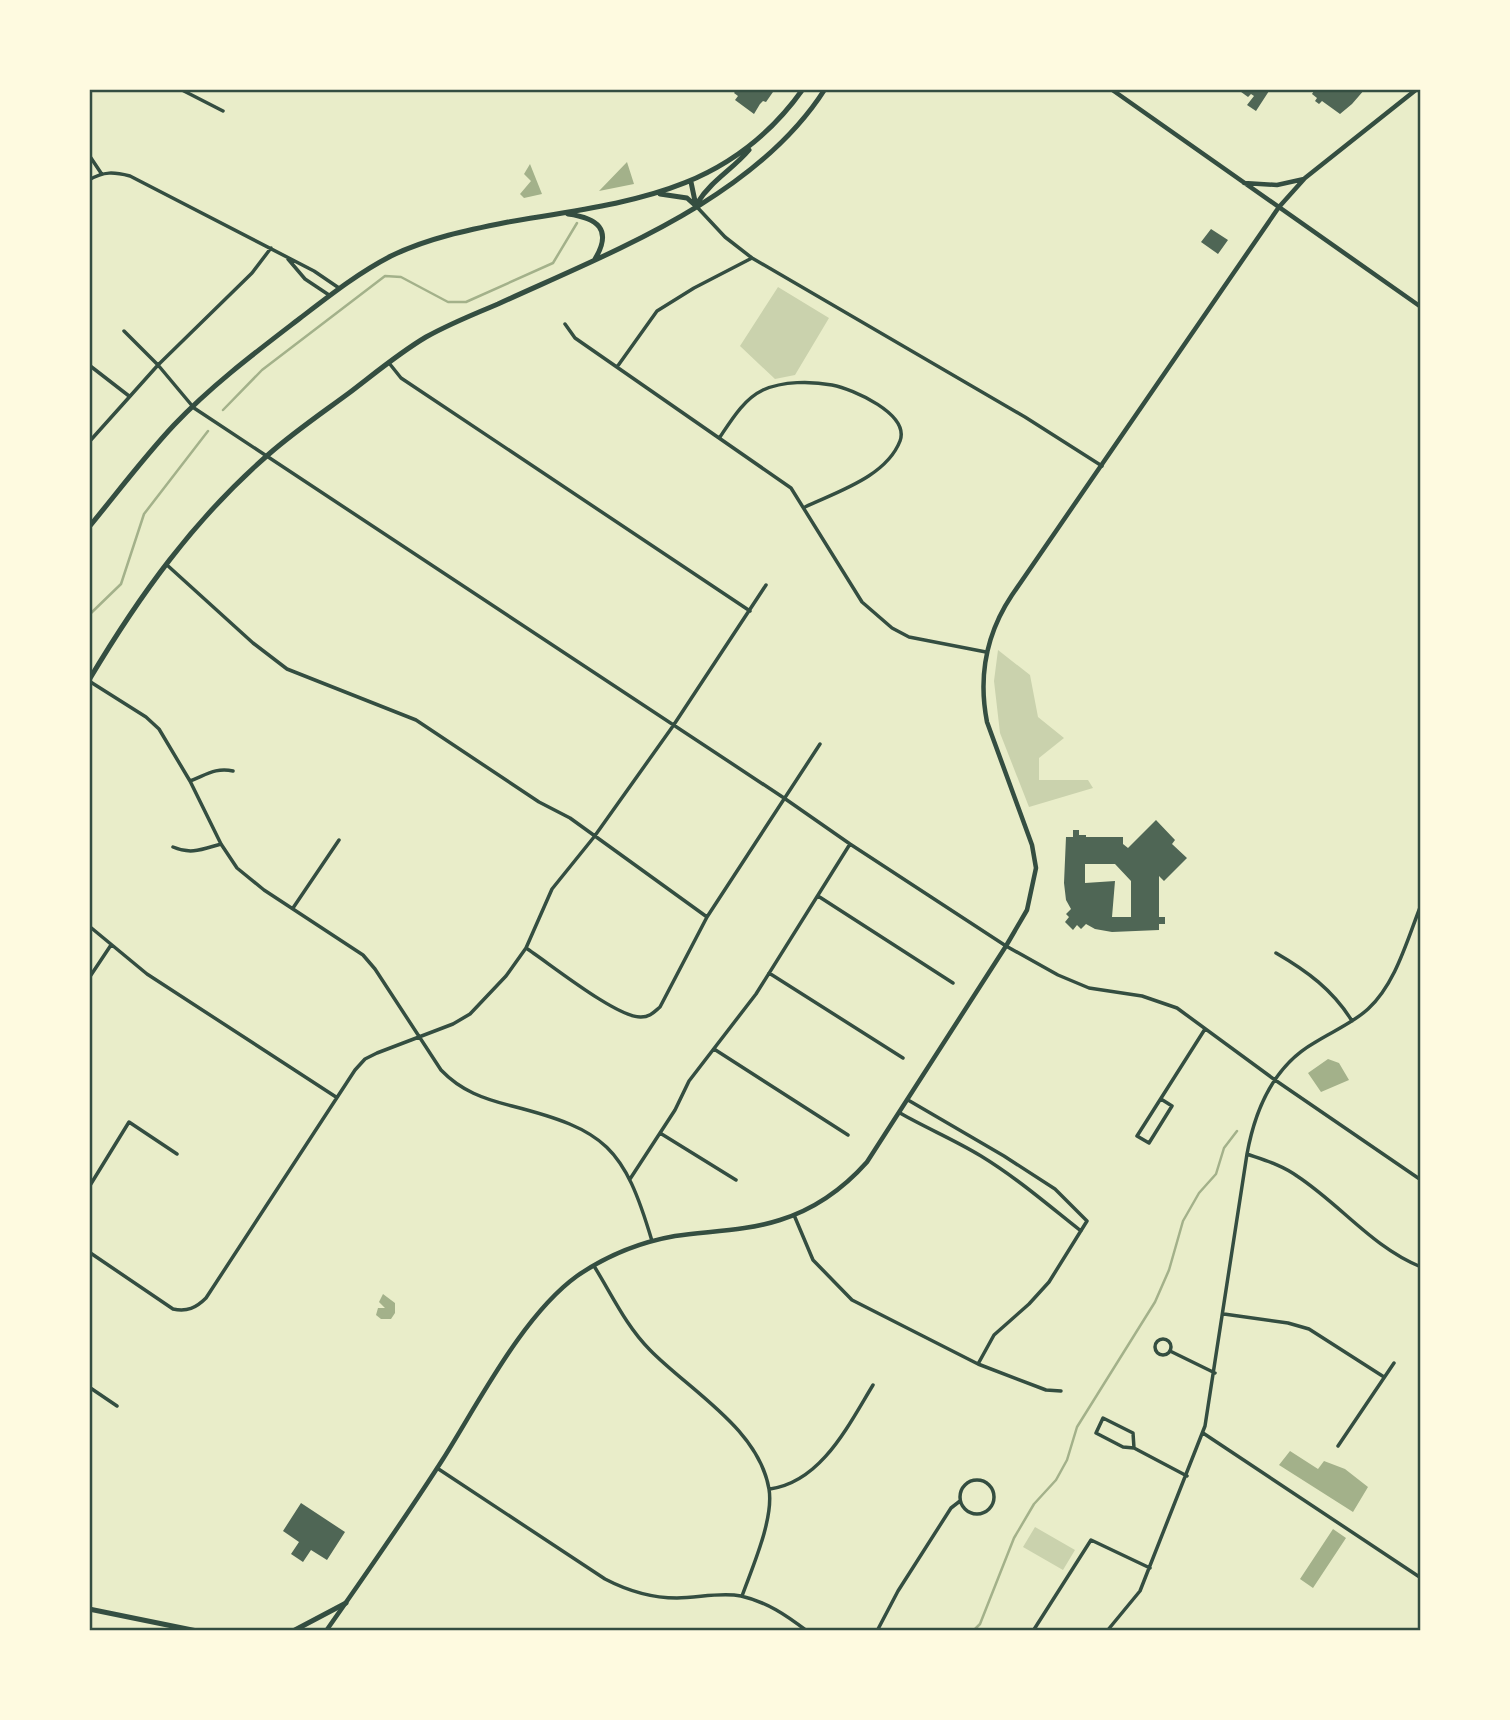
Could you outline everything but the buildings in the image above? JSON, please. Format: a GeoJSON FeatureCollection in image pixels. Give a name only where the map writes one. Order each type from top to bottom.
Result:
{"type":"FeatureCollection","features":[{"type":"Feature","properties":{"kind":"main road"},"geometry":{"type":"LineString","coordinates":[[89,527],[159,442],[241,363],[339,288],[383,261],[423,243],[483,227],[658,193],[691,182],[721,166],[755,142],[776,122],[803,89]]}},
{"type":"Feature","properties":{"kind":"main road"},"geometry":{"type":"LineString","coordinates":[[89,681],[126,619],[165,563],[209,511],[267,455],[389,363],[436,332],[642,237],[696,205],[768,156],[808,115],[825,89]]}},
{"type":"Feature","properties":{"kind":"main road"},"geometry":{"type":"LineString","coordinates":[[696,205],[711,184],[738,164],[755,142]]}},
{"type":"Feature","properties":{"kind":"main road"},"geometry":{"type":"LineString","coordinates":[[691,182],[696,205]]}},
{"type":"Feature","properties":{"kind":"main road"},"geometry":{"type":"LineString","coordinates":[[658,193],[687,198],[696,205]]}},
{"type":"Feature","properties":{"kind":"main road"},"geometry":{"type":"LineString","coordinates":[[562,213],[585,216],[600,227],[603,244],[595,259]]}},
{"type":"Feature","properties":{"kind":"main road"},"geometry":{"type":"LineString","coordinates":[[293,1631],[346,1603]]}},
{"type":"Feature","properties":{"kind":"main road"},"geometry":{"type":"LineString","coordinates":[[89,1609],[197,1631]]}},
{"type":"Feature","properties":{"kind":"street"},"geometry":{"type":"LineString","coordinates":[[180,89],[223,111]]}},
{"type":"Feature","properties":{"kind":"street"},"geometry":{"type":"LineString","coordinates":[[1111,89],[1421,307]]}},
{"type":"Feature","properties":{"kind":"street"},"geometry":{"type":"LineString","coordinates":[[326,1631],[437,1468],[514,1347],[539,1313],[565,1287],[611,1256],[652,1241],[745,1228],[793,1216],[828,1197],[867,1162],[1027,910],[1036,868],[1032,845],[987,722],[982,688],[986,652],[995,623],[1279,207],[1305,178],[1417,89]]}},
{"type":"Feature","properties":{"kind":"street"},"geometry":{"type":"LineString","coordinates":[[89,155],[101,173]]}},
{"type":"Feature","properties":{"kind":"street"},"geometry":{"type":"LineString","coordinates":[[89,180],[101,173],[111,172],[130,176],[314,271],[339,288]]}},
{"type":"Feature","properties":{"kind":"street"},"geometry":{"type":"LineString","coordinates":[[1243,183],[1276,185],[1305,178]]}},
{"type":"Feature","properties":{"kind":"street"},"geometry":{"type":"LineString","coordinates":[[696,205],[726,237],[752,258],[1025,417],[1102,466]]}},
{"type":"Feature","properties":{"kind":"street"},"geometry":{"type":"LineString","coordinates":[[89,442],[158,365],[252,272],[271,248]]}},
{"type":"Feature","properties":{"kind":"street"},"geometry":{"type":"LineString","coordinates":[[286,257],[305,279],[329,296]]}},
{"type":"Feature","properties":{"kind":"street"},"geometry":{"type":"LineString","coordinates":[[617,367],[657,311],[752,258]]}},
{"type":"Feature","properties":{"kind":"street"},"geometry":{"type":"LineString","coordinates":[[565,324],[575,338],[791,488],[853,590],[875,615],[909,637],[986,652]]}},
{"type":"Feature","properties":{"kind":"street"},"geometry":{"type":"LineString","coordinates":[[124,331],[158,365],[194,408],[784,797],[850,844],[1006,946],[1058,975],[1089,988],[1160,1001],[1177,1008],[1275,1080],[1421,1180]]}},
{"type":"Feature","properties":{"kind":"street"},"geometry":{"type":"LineString","coordinates":[[389,363],[401,378],[750,611]]}},
{"type":"Feature","properties":{"kind":"street"},"geometry":{"type":"LineString","coordinates":[[89,365],[130,396]]}},
{"type":"Feature","properties":{"kind":"street"},"geometry":{"type":"LineString","coordinates":[[720,437],[751,397],[779,384],[830,384],[848,389],[893,415],[900,423],[901,440],[882,466],[866,477],[805,507]]}},
{"type":"Feature","properties":{"kind":"street"},"geometry":{"type":"LineString","coordinates":[[165,563],[253,643],[287,669],[416,720],[539,802],[570,818],[707,917]]}},
{"type":"Feature","properties":{"kind":"street"},"geometry":{"type":"LineString","coordinates":[[89,1252],[173,1309],[182,1311],[196,1307],[206,1298],[335,1097],[365,1059],[453,1024],[470,1014],[506,976],[526,948],[552,889],[594,837],[673,726],[766,585]]}},
{"type":"Feature","properties":{"kind":"street"},"geometry":{"type":"LineString","coordinates":[[89,681],[146,717],[159,729],[190,782],[221,844],[237,868],[250,880],[363,955],[441,1070],[453,1082],[472,1094],[489,1100],[557,1117],[578,1126],[607,1146],[630,1179],[652,1241]]}},
{"type":"Feature","properties":{"kind":"street"},"geometry":{"type":"LineString","coordinates":[[526,948],[615,1008],[641,1017],[651,1015],[660,1007],[707,917],[820,744]]}},
{"type":"Feature","properties":{"kind":"street"},"geometry":{"type":"LineString","coordinates":[[190,782],[214,771],[233,771]]}},
{"type":"Feature","properties":{"kind":"street"},"geometry":{"type":"LineString","coordinates":[[293,908],[339,840]]}},
{"type":"Feature","properties":{"kind":"street"},"geometry":{"type":"LineString","coordinates":[[173,847],[184,852],[193,852],[221,844]]}},
{"type":"Feature","properties":{"kind":"street"},"geometry":{"type":"LineString","coordinates":[[630,1179],[675,1110],[689,1081],[756,994],[850,844]]}},
{"type":"Feature","properties":{"kind":"street"},"geometry":{"type":"LineString","coordinates":[[818,896],[953,984]]}},
{"type":"Feature","properties":{"kind":"street"},"geometry":{"type":"LineString","coordinates":[[1107,1631],[1140,1591],[1203,1433],[1215,1373],[1247,1154],[1258,1111],[1275,1080],[1291,1059],[1367,1010],[1388,985],[1421,905]]}},
{"type":"Feature","properties":{"kind":"street"},"geometry":{"type":"LineString","coordinates":[[89,926],[146,974],[335,1097]]}},
{"type":"Feature","properties":{"kind":"street"},"geometry":{"type":"LineString","coordinates":[[89,978],[111,945]]}},
{"type":"Feature","properties":{"kind":"street"},"geometry":{"type":"LineString","coordinates":[[1276,953],[1323,985],[1335,996],[1352,1021]]}},
{"type":"Feature","properties":{"kind":"street"},"geometry":{"type":"LineString","coordinates":[[769,973],[904,1058]]}},
{"type":"Feature","properties":{"kind":"street"},"geometry":{"type":"LineString","coordinates":[[1161,1099],[1172,1106],[1149,1143],[1137,1136],[1205,1029]]}},
{"type":"Feature","properties":{"kind":"street"},"geometry":{"type":"LineString","coordinates":[[715,1049],[848,1135]]}},
{"type":"Feature","properties":{"kind":"street"},"geometry":{"type":"LineString","coordinates":[[908,1100],[1055,1189],[1087,1221],[1049,1282],[994,1335],[978,1364]]}},
{"type":"Feature","properties":{"kind":"street"},"geometry":{"type":"LineString","coordinates":[[900,1113],[979,1154],[1081,1231]]}},
{"type":"Feature","properties":{"kind":"street"},"geometry":{"type":"LineString","coordinates":[[89,1186],[129,1122],[177,1154]]}},
{"type":"Feature","properties":{"kind":"street"},"geometry":{"type":"LineString","coordinates":[[660,1133],[736,1180]]}},
{"type":"Feature","properties":{"kind":"street"},"geometry":{"type":"LineString","coordinates":[[1247,1154],[1297,1176],[1376,1242],[1403,1260],[1421,1267]]}},
{"type":"Feature","properties":{"kind":"street"},"geometry":{"type":"LineString","coordinates":[[793,1216],[813,1260],[841,1291],[864,1306],[978,1364],[1045,1390],[1061,1391]]}},
{"type":"Feature","properties":{"kind":"street"},"geometry":{"type":"LineString","coordinates":[[594,1266],[633,1332],[738,1429],[751,1447],[770,1489],[763,1532],[742,1597]]}},
{"type":"Feature","properties":{"kind":"street"},"geometry":{"type":"LineString","coordinates":[[1224,1314],[1309,1328],[1384,1377]]}},
{"type":"Feature","properties":{"kind":"street"},"geometry":{"type":"LineString","coordinates":[[1160,1340],[1168,1341],[1171,1345],[1170,1351],[1161,1355],[1156,1344],[1160,1340]]}},
{"type":"Feature","properties":{"kind":"street"},"geometry":{"type":"LineString","coordinates":[[1170,1351],[1215,1373]]}},
{"type":"Feature","properties":{"kind":"street"},"geometry":{"type":"LineString","coordinates":[[1338,1446],[1394,1363]]}},
{"type":"Feature","properties":{"kind":"street"},"geometry":{"type":"LineString","coordinates":[[770,1489],[789,1486],[812,1469],[838,1441],[873,1385]]}},
{"type":"Feature","properties":{"kind":"street"},"geometry":{"type":"LineString","coordinates":[[89,1387],[117,1406]]}},
{"type":"Feature","properties":{"kind":"street"},"geometry":{"type":"LineString","coordinates":[[1134,1448],[1133,1433],[1103,1418],[1096,1433],[1122,1447],[1134,1448],[1187,1476]]}},
{"type":"Feature","properties":{"kind":"street"},"geometry":{"type":"LineString","coordinates":[[1203,1433],[1421,1578]]}},
{"type":"Feature","properties":{"kind":"street"},"geometry":{"type":"LineString","coordinates":[[437,1468],[605,1579],[625,1589],[662,1597],[728,1594],[742,1597],[776,1608],[807,1631]]}},
{"type":"Feature","properties":{"kind":"street"},"geometry":{"type":"LineString","coordinates":[[877,1631],[903,1583],[951,1508],[960,1501],[964,1486],[973,1481],[988,1484],[993,1494],[991,1505],[983,1513],[971,1513],[960,1501]]}},
{"type":"Feature","properties":{"kind":"street"},"geometry":{"type":"LineString","coordinates":[[1033,1631],[1091,1540],[1150,1568]]}},
{"type":"Feature","properties":{"kind":"shaded area"},"geometry":{"type":"Polygon","coordinates":[[[627,162],[634,184],[599,191],[627,162]]]}},
{"type":"Feature","properties":{"kind":"shaded area"},"geometry":{"type":"Polygon","coordinates":[[[530,164],[542,194],[524,198],[520,194],[531,181],[524,174],[530,164]]]}},
{"type":"Feature","properties":{"kind":"shaded area"},"geometry":{"type":"Polygon","coordinates":[[[778,287],[829,318],[795,375],[775,379],[740,346],[778,287]]]}},
{"type":"Feature","properties":{"kind":"shaded area"},"geometry":{"type":"Polygon","coordinates":[[[998,650],[1030,675],[1038,717],[1064,738],[1039,758],[1039,780],[1088,780],[1093,788],[1029,807],[1000,733],[994,681],[998,650]]]}},
{"type":"Feature","properties":{"kind":"shaded area"},"geometry":{"type":"Polygon","coordinates":[[[1328,1059],[1339,1063],[1349,1080],[1321,1092],[1308,1073],[1328,1059]]]}},
{"type":"Feature","properties":{"kind":"shaded area"},"geometry":{"type":"Polygon","coordinates":[[[383,1294],[395,1303],[395,1313],[391,1319],[381,1319],[376,1315],[378,1308],[385,1308],[379,1302],[383,1294]]]}},
{"type":"Feature","properties":{"kind":"shaded area"},"geometry":{"type":"Polygon","coordinates":[[[1290,1451],[1318,1469],[1324,1461],[1345,1469],[1368,1487],[1353,1512],[1279,1465],[1290,1451]]]}},
{"type":"Feature","properties":{"kind":"shaded area"},"geometry":{"type":"Polygon","coordinates":[[[1035,1527],[1075,1550],[1063,1570],[1023,1547],[1035,1527]]]}},
{"type":"Feature","properties":{"kind":"shaded area"},"geometry":{"type":"Polygon","coordinates":[[[1333,1529],[1346,1538],[1313,1588],[1300,1579],[1333,1529]]]}},
{"type":"Feature","properties":{"kind":"waterway"},"geometry":{"type":"LineString","coordinates":[[223,410],[262,370],[385,276],[401,277],[448,302],[466,302],[553,263],[577,223]]}},
{"type":"Feature","properties":{"kind":"waterway"},"geometry":{"type":"LineString","coordinates":[[89,615],[121,584],[144,514],[208,431]]}},
{"type":"Feature","properties":{"kind":"waterway"},"geometry":{"type":"LineString","coordinates":[[973,1631],[980,1624],[1014,1538],[1034,1504],[1056,1480],[1067,1460],[1077,1427],[1155,1302],[1169,1270],[1183,1221],[1199,1193],[1216,1174],[1224,1148],[1237,1131]]}}]}
